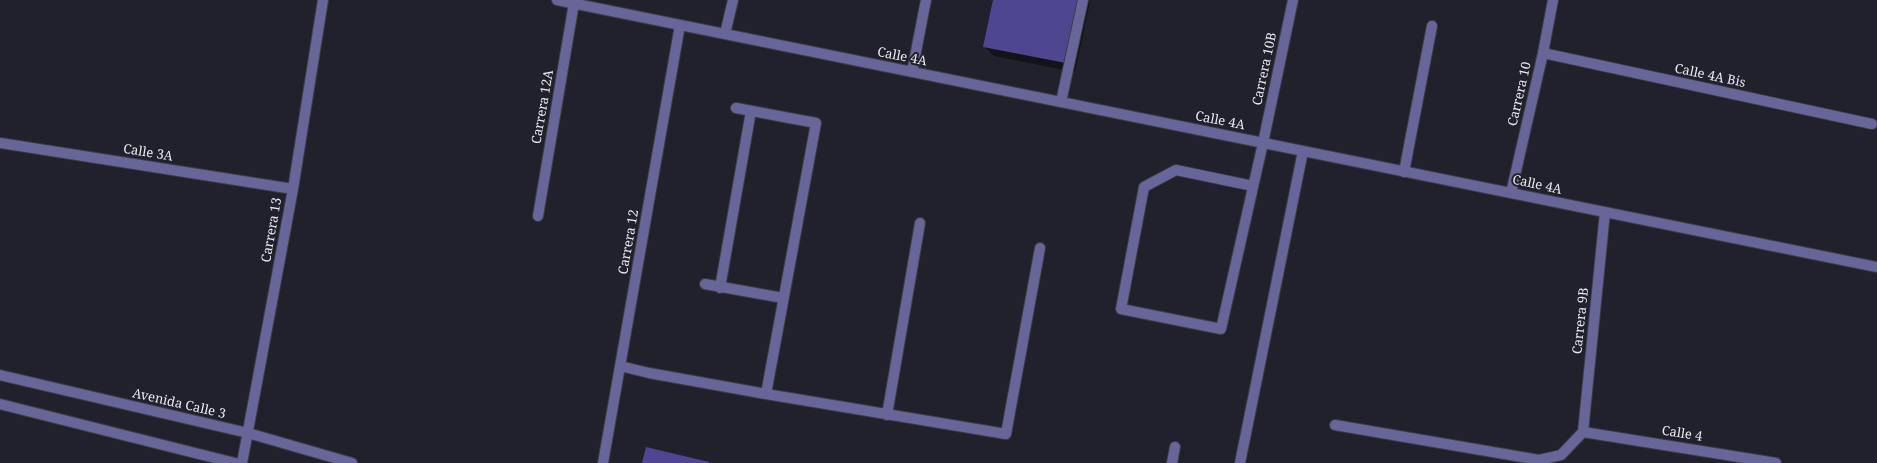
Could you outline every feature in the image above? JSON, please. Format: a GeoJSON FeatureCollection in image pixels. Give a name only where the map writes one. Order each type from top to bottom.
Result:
{"type":"FeatureCollection","features":[{"type":"Feature","properties":{"kind":"street","name":"Carrera 13"},"geometry":{"type":"LineString","coordinates":[[242,463],[293,190],[323,0]]}},
{"type":"Feature","properties":{"kind":"street","name":"Calle 4A"},"geometry":{"type":"LineString","coordinates":[[558,0],[1877,267]]}},
{"type":"Feature","properties":{"kind":"street"},"geometry":{"type":"LineString","coordinates":[[725,34],[733,0]]}},
{"type":"Feature","properties":{"kind":"street"},"geometry":{"type":"LineString","coordinates":[[912,72],[926,0]]}},
{"type":"Feature","properties":{"kind":"street"},"geometry":{"type":"LineString","coordinates":[[1062,102],[1083,0]]}},
{"type":"Feature","properties":{"kind":"street","name":"Carrera 10B"},"geometry":{"type":"LineString","coordinates":[[1253,186],[1176,170],[1144,187],[1121,309],[1221,329],[1263,143],[1292,0]]}},
{"type":"Feature","properties":{"kind":"street","name":"Carrera 10"},"geometry":{"type":"LineString","coordinates":[[1511,193],[1543,53],[1553,0]]}},
{"type":"Feature","properties":{"kind":"street","name":"Carrera 12A"},"geometry":{"type":"LineString","coordinates":[[538,216],[574,3]]}},
{"type":"Feature","properties":{"kind":"street","name":"Carrera 12"},"geometry":{"type":"LineString","coordinates":[[603,463],[680,25]]}},
{"type":"Feature","properties":{"kind":"street"},"geometry":{"type":"LineString","coordinates":[[1404,172],[1432,26]]}},
{"type":"Feature","properties":{"kind":"street","name":"Calle 4A Bis"},"geometry":{"type":"LineString","coordinates":[[1543,53],[1872,124]]}},
{"type":"Feature","properties":{"kind":"street"},"geometry":{"type":"LineString","coordinates":[[736,108],[816,123],[766,394]]}},
{"type":"Feature","properties":{"kind":"street"},"geometry":{"type":"LineString","coordinates":[[720,288],[751,111]]}},
{"type":"Feature","properties":{"kind":"street","name":"Calle 3A"},"geometry":{"type":"LineString","coordinates":[[0,143],[293,190]]}},
{"type":"Feature","properties":{"kind":"street"},"geometry":{"type":"LineString","coordinates":[[1240,463],[1303,151]]}},
{"type":"Feature","properties":{"kind":"street","name":"Carrera 9B"},"geometry":{"type":"LineString","coordinates":[[1583,432],[1605,212]]}},
{"type":"Feature","properties":{"kind":"street"},"geometry":{"type":"LineString","coordinates":[[887,415],[920,223]]}},
{"type":"Feature","properties":{"kind":"street"},"geometry":{"type":"LineString","coordinates":[[620,366],[649,373],[766,394],[1006,434],[1040,248]]}},
{"type":"Feature","properties":{"kind":"street"},"geometry":{"type":"LineString","coordinates":[[705,284],[720,288],[783,298]]}},
{"type":"Feature","properties":{"kind":"street","name":"Avenida Calle 3"},"geometry":{"type":"LineString","coordinates":[[0,376],[248,433],[352,463]]}},
{"type":"Feature","properties":{"kind":"street"},"geometry":{"type":"LineString","coordinates":[[0,404],[235,463]]}},
{"type":"Feature","properties":{"kind":"street"},"geometry":{"type":"LineString","coordinates":[[1335,425],[1539,460],[1561,455],[1583,432]]}},
{"type":"Feature","properties":{"kind":"street","name":"Calle 4"},"geometry":{"type":"LineString","coordinates":[[1583,432],[1776,463]]}},
{"type":"Feature","properties":{"kind":"street"},"geometry":{"type":"LineString","coordinates":[[1172,463],[1175,447]]}},
{"type":"Feature","properties":{"kind":"building"},"geometry":{"type":"Polygon","coordinates":[[[993,0],[1079,0],[1066,63],[983,47],[993,0]]]}},
{"type":"Feature","properties":{"kind":"building"},"geometry":{"type":"Polygon","coordinates":[[[646,447],[709,462],[709,463],[642,463],[646,447]]]}}]}
